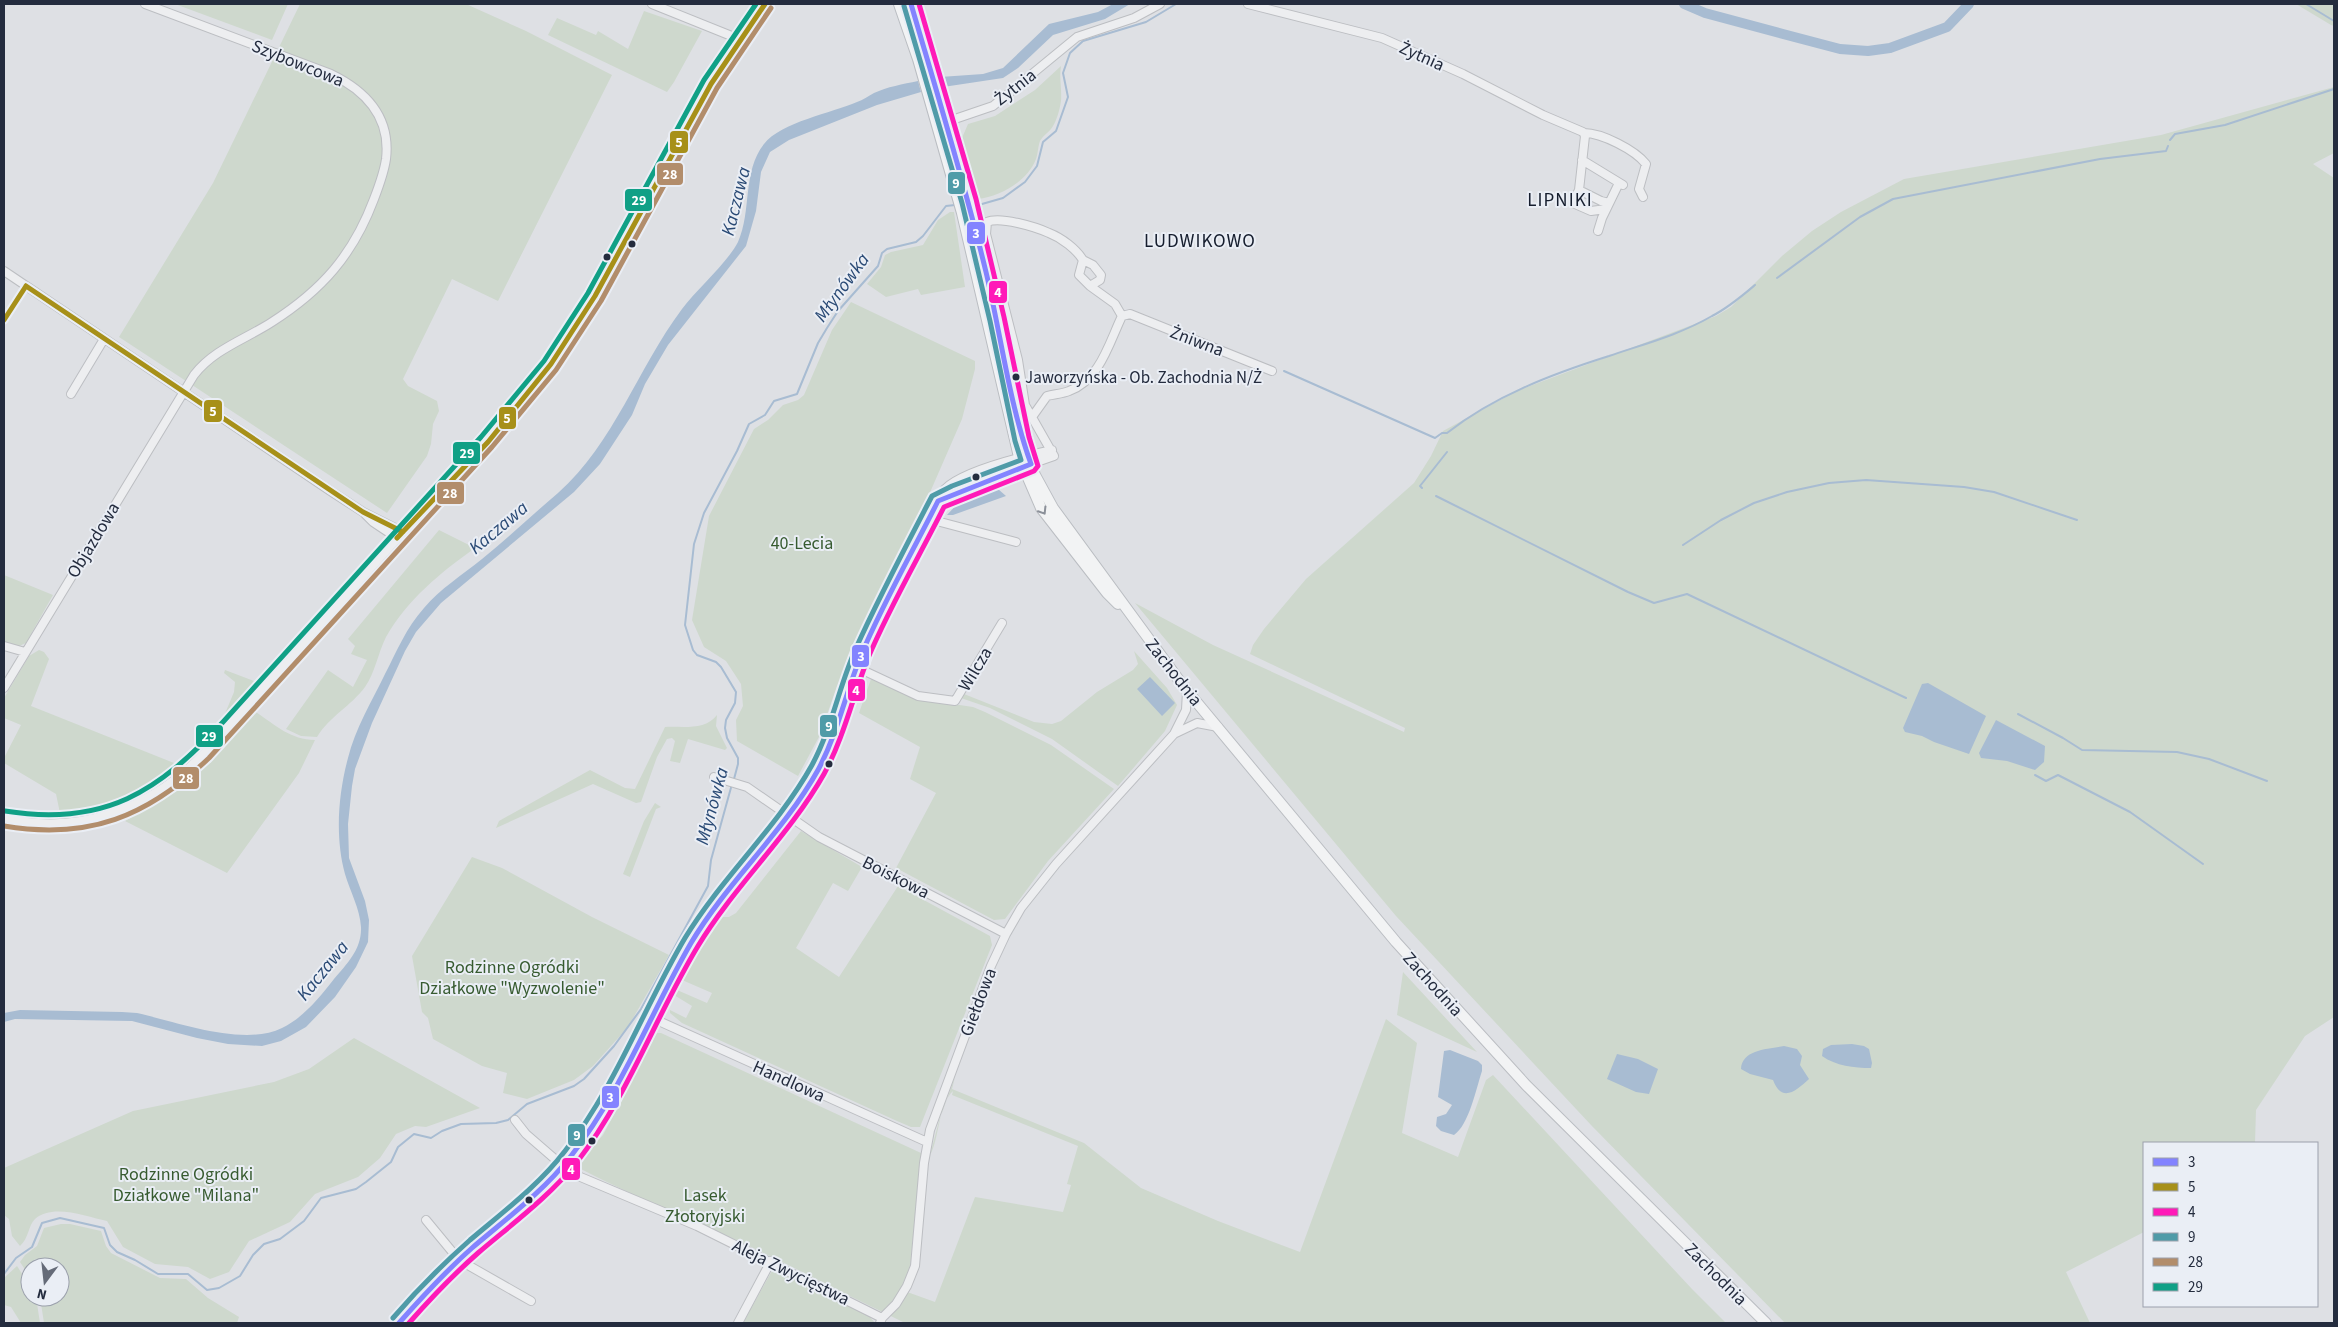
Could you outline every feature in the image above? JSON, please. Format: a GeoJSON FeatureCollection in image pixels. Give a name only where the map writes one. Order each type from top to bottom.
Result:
{"type":"FeatureCollection","features":[{"type":"Feature","properties":{"kind":"main road"},"geometry":{"type":"LineString","coordinates":[[899,4],[926,69]]}},
{"type":"Feature","properties":{"kind":"main road"},"geometry":{"type":"LineString","coordinates":[[911,4],[935,103],[965,206]]}},
{"type":"Feature","properties":{"kind":"main road"},"geometry":{"type":"LineString","coordinates":[[935,103],[946,122],[965,206]]}},
{"type":"Feature","properties":{"kind":"main road","name":"Zachodnia"},"geometry":{"type":"LineString","coordinates":[[965,206],[1025,461],[1053,508],[1114,590],[1131,617],[1187,690],[1436,987],[1526,1085],[1766,1323]]}},
{"type":"Feature","properties":{"kind":"street","name":"Szybowcowa"},"geometry":{"type":"LineString","coordinates":[[145,4],[331,74],[353,85],[374,107],[383,126],[386,147],[382,177],[363,229],[338,266],[321,284],[273,322],[209,359],[183,392]]}},
{"type":"Feature","properties":{"kind":"street"},"geometry":{"type":"LineString","coordinates":[[652,4],[739,39]]}},
{"type":"Feature","properties":{"kind":"street"},"geometry":{"type":"LineString","coordinates":[[4,818],[51,824],[83,821],[114,814],[153,796],[190,768],[517,408],[569,339],[600,288],[697,109],[739,39],[764,4]]}},
{"type":"Feature","properties":{"kind":"street","name":"Żytnia"},"geometry":{"type":"LineString","coordinates":[[946,122],[993,106],[1077,37],[1134,18],[1160,4]]}},
{"type":"Feature","properties":{"kind":"street","name":"Żytnia"},"geometry":{"type":"LineString","coordinates":[[1248,4],[1382,38],[1463,74],[1585,135],[1621,144],[1641,158],[1646,164],[1639,188],[1643,197]]}},
{"type":"Feature","properties":{"kind":"street"},"geometry":{"type":"LineString","coordinates":[[1585,135],[1579,190],[1574,200],[1575,204],[1591,211],[1608,206]]}},
{"type":"Feature","properties":{"kind":"street"},"geometry":{"type":"LineString","coordinates":[[1582,160],[1621,184],[1608,206],[1598,231]]}},
{"type":"Feature","properties":{"kind":"street"},"geometry":{"type":"LineString","coordinates":[[1579,190],[1608,206]]}},
{"type":"Feature","properties":{"kind":"street"},"geometry":{"type":"LineString","coordinates":[[399,1323],[459,1260],[530,1200],[563,1166],[602,1113],[631,1063],[680,964],[706,921],[787,817],[824,758],[840,722],[856,667],[938,501],[1025,461],[1053,453],[1022,396],[1018,360],[985,227],[991,220],[1000,220],[1050,233],[1077,251],[1083,260],[1093,265],[1101,275],[1100,280],[1090,286]]}},
{"type":"Feature","properties":{"kind":"street"},"geometry":{"type":"LineString","coordinates":[[1032,417],[1047,396],[1071,391],[1081,385],[1092,373],[1107,351],[1122,316],[1115,304],[1090,286],[1079,275],[1083,260]]}},
{"type":"Feature","properties":{"kind":"street"},"geometry":{"type":"LineString","coordinates":[[4,271],[363,512],[403,532]]}},
{"type":"Feature","properties":{"kind":"street","name":"Żniwna"},"geometry":{"type":"LineString","coordinates":[[1122,316],[1130,314],[1272,371]]}},
{"type":"Feature","properties":{"kind":"street"},"geometry":{"type":"LineString","coordinates":[[71,394],[104,339]]}},
{"type":"Feature","properties":{"kind":"street","name":"Objazdowa"},"geometry":{"type":"LineString","coordinates":[[4,688],[183,392]]}},
{"type":"Feature","properties":{"kind":"street"},"geometry":{"type":"LineString","coordinates":[[363,512],[373,522],[397,538]]}},
{"type":"Feature","properties":{"kind":"street"},"geometry":{"type":"LineString","coordinates":[[929,519],[1016,542]]}},
{"type":"Feature","properties":{"kind":"street","name":"Wilcza"},"geometry":{"type":"LineString","coordinates":[[856,667],[918,696],[955,701],[1002,623]]}},
{"type":"Feature","properties":{"kind":"street"},"geometry":{"type":"LineString","coordinates":[[4,646],[25,652]]}},
{"type":"Feature","properties":{"kind":"street","name":"Giełdowa"},"geometry":{"type":"LineString","coordinates":[[881,1320],[896,1304],[907,1286],[914,1266],[927,1142],[934,1116],[1006,934],[1047,874],[1174,734],[1186,710],[1187,690]]}},
{"type":"Feature","properties":{"kind":"street","name":"Giełdowa"},"geometry":{"type":"LineString","coordinates":[[1174,734],[1193,724],[1218,727]]}},
{"type":"Feature","properties":{"kind":"street","name":"Boiskowa"},"geometry":{"type":"LineString","coordinates":[[714,777],[732,781],[756,793],[783,811],[787,817],[819,838],[1006,934]]}},
{"type":"Feature","properties":{"kind":"street","name":"Handlowa"},"geometry":{"type":"LineString","coordinates":[[652,1018],[927,1142]]}},
{"type":"Feature","properties":{"kind":"street","name":"Aleja Zwycięstwa"},"geometry":{"type":"LineString","coordinates":[[515,1120],[526,1134],[571,1173],[697,1226],[771,1261],[881,1320]]}},
{"type":"Feature","properties":{"kind":"street"},"geometry":{"type":"LineString","coordinates":[[426,1220],[459,1260],[532,1301]]}},
{"type":"Feature","properties":{"kind":"street"},"geometry":{"type":"LineString","coordinates":[[738,1323],[771,1261]]}},
{"type":"Feature","properties":{"kind":"green space"},"geometry":{"type":"Polygon","coordinates":[[[175,4],[288,4],[272,40],[175,4]]]}},
{"type":"Feature","properties":{"kind":"green space"},"geometry":{"type":"Polygon","coordinates":[[[300,4],[466,4],[526,31],[612,75],[498,301],[452,279],[403,379],[408,386],[437,401],[439,411],[433,424],[431,444],[427,456],[387,513],[119,337],[213,183],[300,4]]]}},
{"type":"Feature","properties":{"kind":"green space"},"geometry":{"type":"Polygon","coordinates":[[[2296,4],[2334,4],[2334,26],[2331,25],[2296,4]]]}},
{"type":"Feature","properties":{"kind":"green space"},"geometry":{"type":"Polygon","coordinates":[[[644,11],[702,31],[667,92],[548,35],[557,18],[596,35],[598,31],[628,49],[644,11]]]}},
{"type":"Feature","properties":{"kind":"green space"},"geometry":{"type":"Polygon","coordinates":[[[1061,66],[1061,101],[1056,121],[1040,141],[1037,157],[1032,167],[1012,187],[995,195],[978,199],[962,138],[968,124],[995,116],[1035,90],[1061,66]]]}},
{"type":"Feature","properties":{"kind":"green space"},"geometry":{"type":"Polygon","coordinates":[[[2334,87],[2334,153],[2313,164],[2334,178],[2334,1017],[2305,1036],[2256,1110],[2255,1142],[2143,1142],[2143,1233],[2066,1272],[2090,1323],[1785,1323],[1591,1125],[1396,916],[1135,603],[1213,645],[1404,732],[1405,728],[1250,654],[1253,645],[1264,629],[1306,579],[1414,483],[1431,456],[1443,431],[1517,391],[1716,316],[1731,307],[1782,256],[1812,231],[1841,212],[1904,179],[2161,135],[2334,87]]]}},
{"type":"Feature","properties":{"kind":"green space"},"geometry":{"type":"Polygon","coordinates":[[[950,212],[954,212],[965,287],[921,295],[918,289],[886,297],[867,284],[881,267],[885,255],[923,245],[938,220],[950,212]]]}},
{"type":"Feature","properties":{"kind":"green space","name":"40-Lecia"},"geometry":{"type":"Polygon","coordinates":[[[851,302],[975,361],[975,369],[962,419],[921,513],[837,686],[820,735],[798,776],[737,741],[736,720],[743,706],[741,684],[726,661],[704,647],[692,620],[709,516],[754,429],[768,420],[783,405],[798,400],[804,395],[832,330],[851,302]]]}},
{"type":"Feature","properties":{"kind":"green space"},"geometry":{"type":"Polygon","coordinates":[[[439,530],[475,548],[437,577],[404,611],[386,637],[365,687],[328,723],[317,737],[301,736],[286,729],[328,670],[353,687],[367,660],[351,654],[355,646],[348,639],[439,530]]]}},
{"type":"Feature","properties":{"kind":"green space"},"geometry":{"type":"Polygon","coordinates":[[[4,575],[53,595],[26,643],[19,646],[4,642],[4,575]]]}},
{"type":"Feature","properties":{"kind":"green space"},"geometry":{"type":"Polygon","coordinates":[[[39,650],[44,652],[49,659],[31,706],[179,765],[153,786],[124,801],[109,807],[61,818],[56,794],[4,763],[4,758],[21,725],[4,718],[4,698],[29,656],[39,650]]]}},
{"type":"Feature","properties":{"kind":"green space"},"geometry":{"type":"Polygon","coordinates":[[[1134,651],[1167,688],[1177,705],[1165,731],[1118,786],[1052,739],[990,708],[961,698],[964,694],[1034,722],[1052,724],[1061,721],[1097,692],[1133,670],[1138,664],[1134,651]]]}},
{"type":"Feature","properties":{"kind":"green space"},"geometry":{"type":"Polygon","coordinates":[[[225,670],[259,683],[219,728],[234,692],[235,682],[224,673],[225,670]]]}},
{"type":"Feature","properties":{"kind":"green space"},"geometry":{"type":"Polygon","coordinates":[[[871,679],[919,699],[973,707],[985,712],[1051,745],[1114,789],[1048,861],[1005,919],[994,920],[896,868],[936,793],[910,779],[920,747],[859,713],[871,679]]]}},
{"type":"Feature","properties":{"kind":"green space"},"geometry":{"type":"Polygon","coordinates":[[[256,712],[291,735],[315,740],[299,773],[227,873],[125,821],[184,787],[256,712]]]}},
{"type":"Feature","properties":{"kind":"green space"},"geometry":{"type":"Polygon","coordinates":[[[717,715],[716,726],[727,748],[725,750],[688,739],[680,763],[670,761],[675,741],[672,738],[667,739],[657,757],[641,802],[636,803],[593,784],[496,828],[499,821],[590,770],[625,788],[635,789],[665,727],[700,726],[717,715]]]}},
{"type":"Feature","properties":{"kind":"green space"},"geometry":{"type":"Polygon","coordinates":[[[655,803],[661,807],[656,809],[630,877],[623,874],[644,821],[655,803]]]}},
{"type":"Feature","properties":{"kind":"green space"},"geometry":{"type":"Polygon","coordinates":[[[801,831],[862,867],[848,891],[833,883],[796,948],[839,977],[898,886],[990,936],[992,945],[920,1127],[911,1127],[897,1121],[682,1023],[670,1013],[670,1010],[686,1018],[692,1006],[674,995],[677,990],[707,1003],[712,993],[682,980],[711,928],[721,917],[729,917],[736,913],[801,831]]]}},
{"type":"Feature","properties":{"kind":"green space","name":"Rodzinne Ogródki Działkowe \"Wyzwolenie\""},"geometry":{"type":"Polygon","coordinates":[[[472,857],[502,868],[592,917],[669,955],[628,1027],[593,1066],[574,1080],[527,1099],[503,1093],[507,1073],[482,1066],[433,1039],[428,1018],[422,1012],[412,956],[472,857]]]}},
{"type":"Feature","properties":{"kind":"green space"},"geometry":{"type":"Polygon","coordinates":[[[1403,972],[1477,1052],[1397,1015],[1403,972]]]}},
{"type":"Feature","properties":{"kind":"green space","name":"Lasek Złotoryjski"},"geometry":{"type":"Polygon","coordinates":[[[1386,1019],[1417,1043],[1402,1133],[1458,1157],[1486,1080],[1493,1075],[1726,1323],[905,1323],[747,1245],[575,1166],[603,1135],[657,1033],[661,1033],[921,1153],[910,1269],[899,1292],[910,1293],[935,1302],[975,1197],[1063,1212],[1071,1185],[1067,1184],[1078,1146],[952,1095],[953,1091],[946,1101],[955,1077],[952,1089],[1084,1143],[1141,1188],[1218,1221],[1300,1252],[1386,1019]]]}},
{"type":"Feature","properties":{"kind":"green space","name":"Rodzinne Ogródki Działkowe \"Milana\""},"geometry":{"type":"Polygon","coordinates":[[[354,1038],[480,1108],[426,1127],[415,1126],[396,1134],[380,1158],[358,1177],[315,1194],[290,1222],[249,1241],[229,1272],[210,1279],[188,1267],[155,1264],[123,1247],[107,1221],[80,1214],[51,1212],[42,1214],[35,1219],[20,1246],[12,1236],[9,1219],[4,1215],[4,1168],[133,1111],[274,1082],[309,1069],[354,1038]]]}},
{"type":"Feature","properties":{"kind":"green space"},"geometry":{"type":"Polygon","coordinates":[[[941,1115],[933,1149],[930,1155],[939,1121],[941,1115]]]}},
{"type":"Feature","properties":{"kind":"green space"},"geometry":{"type":"Polygon","coordinates":[[[70,1224],[101,1231],[106,1246],[111,1253],[160,1278],[186,1279],[208,1298],[239,1317],[237,1323],[44,1323],[42,1307],[70,1307],[70,1257],[24,1257],[37,1246],[44,1228],[70,1224]]]}},
{"type":"Feature","properties":{"kind":"green space"},"geometry":{"type":"Polygon","coordinates":[[[17,1266],[20,1271],[20,1307],[38,1307],[40,1323],[21,1323],[11,1307],[4,1305],[4,1278],[17,1266]]]}},
{"type":"Feature","properties":{"kind":"green space"},"geometry":{"type":"Polygon","coordinates":[[[774,1267],[868,1315],[875,1323],[743,1323],[774,1267]]]}},
{"type":"Feature","properties":{"kind":"water"},"geometry":{"type":"Polygon","coordinates":[[[1113,4],[1130,4],[1105,19],[1053,35],[1018,68],[1003,78],[943,87],[940,77],[983,74],[1003,68],[1049,24],[1098,12],[1113,4]]]}},
{"type":"Feature","properties":{"kind":"water"},"geometry":{"type":"Polygon","coordinates":[[[918,81],[921,92],[877,105],[789,140],[770,152],[761,172],[756,211],[746,246],[668,345],[645,384],[632,415],[600,464],[574,492],[441,603],[416,632],[405,651],[372,723],[355,769],[352,786],[348,824],[349,858],[365,901],[369,920],[368,942],[356,967],[335,997],[306,1027],[281,1041],[262,1046],[228,1044],[132,1021],[15,1019],[4,1022],[4,1013],[20,1010],[122,1012],[137,1013],[210,1031],[249,1035],[266,1033],[282,1028],[297,1019],[310,1007],[349,962],[361,935],[357,907],[345,874],[340,846],[339,816],[342,787],[351,747],[359,726],[412,624],[437,595],[492,551],[558,493],[578,473],[595,451],[666,332],[688,301],[727,258],[738,242],[745,218],[753,167],[757,155],[764,144],[772,136],[794,124],[847,106],[884,89],[918,81]]]}},
{"type":"Feature","properties":{"kind":"water"},"geometry":{"type":"Polygon","coordinates":[[[998,489],[1006,496],[953,515],[947,515],[959,502],[998,489]]]}},
{"type":"Feature","properties":{"kind":"water"},"geometry":{"type":"Polygon","coordinates":[[[1150,677],[1175,703],[1162,716],[1137,689],[1150,677]]]}},
{"type":"Feature","properties":{"kind":"water"},"geometry":{"type":"Polygon","coordinates":[[[1928,683],[1986,716],[1969,754],[1922,736],[1905,732],[1903,728],[1922,684],[1928,683]]]}},
{"type":"Feature","properties":{"kind":"water"},"geometry":{"type":"Polygon","coordinates":[[[1996,720],[2045,746],[2044,762],[2035,770],[2007,761],[1981,758],[1979,753],[1996,720]]]}},
{"type":"Feature","properties":{"kind":"water"},"geometry":{"type":"Polygon","coordinates":[[[1852,1044],[1869,1049],[1872,1063],[1871,1068],[1845,1066],[1822,1056],[1823,1049],[1831,1045],[1852,1044]]]}},
{"type":"Feature","properties":{"kind":"water"},"geometry":{"type":"Polygon","coordinates":[[[1784,1046],[1797,1049],[1802,1056],[1800,1065],[1809,1079],[1790,1093],[1781,1092],[1773,1080],[1750,1074],[1741,1069],[1746,1057],[1751,1054],[1764,1049],[1784,1046]]]}},
{"type":"Feature","properties":{"kind":"water"},"geometry":{"type":"Polygon","coordinates":[[[1450,1050],[1478,1061],[1482,1065],[1482,1071],[1468,1115],[1454,1135],[1441,1131],[1436,1126],[1437,1117],[1446,1114],[1452,1105],[1438,1097],[1444,1051],[1450,1050]]]}},
{"type":"Feature","properties":{"kind":"water"},"geometry":{"type":"Polygon","coordinates":[[[1617,1054],[1638,1059],[1658,1069],[1649,1094],[1636,1092],[1607,1079],[1617,1054]]]}},
{"type":"Feature","properties":{"kind":"waterway","name":"Młynówka"},"geometry":{"type":"LineString","coordinates":[[975,206],[1003,198],[1025,182],[1037,166],[1043,142],[1056,131],[1068,97],[1063,73],[1070,53],[1083,41],[1146,22],[1176,4]]}},
{"type":"Feature","properties":{"kind":"waterway","name":"Kaczawa"},"geometry":{"type":"LineString","coordinates":[[1684,4],[1705,13],[1840,49],[1868,51],[1890,48],[1947,27],[1969,4]]}},
{"type":"Feature","properties":{"kind":"waterway"},"geometry":{"type":"LineString","coordinates":[[2306,4],[2334,21]]}},
{"type":"Feature","properties":{"kind":"waterway"},"geometry":{"type":"LineString","coordinates":[[2170,140],[2175,134],[2225,125],[2334,89]]}},
{"type":"Feature","properties":{"kind":"waterway"},"geometry":{"type":"LineString","coordinates":[[1777,278],[1860,217],[1893,199],[2100,159],[2166,151],[2168,146]]}},
{"type":"Feature","properties":{"kind":"waterway","name":"Młynówka"},"geometry":{"type":"LineString","coordinates":[[734,779],[738,758],[727,738],[725,728],[726,720],[735,703],[736,692],[716,662],[697,655],[693,650],[685,625],[694,544],[704,513],[749,424],[765,415],[774,401],[797,394],[818,343],[827,328],[838,311],[878,266],[882,253],[887,249],[916,242],[923,236],[946,206],[955,205]]}},
{"type":"Feature","properties":{"kind":"waterway"},"geometry":{"type":"LineString","coordinates":[[1284,371],[1435,438],[1442,433],[1447,433],[1484,408],[1524,387],[1566,370],[1661,339],[1700,323],[1729,306],[1755,285]]}},
{"type":"Feature","properties":{"kind":"waterway"},"geometry":{"type":"LineString","coordinates":[[1422,488],[1420,486],[1447,452]]}},
{"type":"Feature","properties":{"kind":"waterway"},"geometry":{"type":"LineString","coordinates":[[1683,545],[1721,520],[1754,503],[1787,492],[1829,483],[1866,480],[1964,487],[1994,492],[2077,520]]}},
{"type":"Feature","properties":{"kind":"waterway"},"geometry":{"type":"LineString","coordinates":[[1436,496],[1628,592],[1654,603],[1687,594],[1906,698]]}},
{"type":"Feature","properties":{"kind":"waterway"},"geometry":{"type":"LineString","coordinates":[[2018,714],[2082,750],[2177,752],[2209,759],[2267,781]]}},
{"type":"Feature","properties":{"kind":"waterway"},"geometry":{"type":"LineString","coordinates":[[2035,775],[2046,781],[2058,775],[2130,812],[2203,864]]}},
{"type":"Feature","properties":{"kind":"waterway","name":"Młynówka"},"geometry":{"type":"LineString","coordinates":[[4,1274],[16,1258],[32,1247],[42,1223],[60,1218],[104,1228],[110,1245],[117,1252],[158,1274],[188,1274],[207,1290],[219,1288],[240,1276],[253,1255],[264,1244],[280,1239],[304,1221],[321,1198],[356,1189],[366,1182],[391,1162],[398,1147],[414,1134],[431,1138],[442,1131],[461,1124],[496,1123],[508,1120],[527,1104],[574,1086],[584,1079],[614,1046],[641,1009],[708,886],[711,860],[732,784]]}},
{"type":"Feature","properties":{"kind":"transit line","name":"29"},"geometry":{"type":"LineString","coordinates":[[5,811],[40,815],[72,814],[101,808],[127,799],[152,785],[176,768],[223,722],[481,437],[544,361],[588,293],[704,80],[756,4]]}},
{"type":"Feature","properties":{"kind":"transit line","name":"5"},"geometry":{"type":"LineString","coordinates":[[397,538],[488,442],[551,364],[595,296],[711,84],[765,4]]}},
{"type":"Feature","properties":{"kind":"transit line","name":"3"},"geometry":{"type":"LineString","coordinates":[[911,4],[978,238],[1011,393],[1031,464]]}},
{"type":"Feature","properties":{"kind":"transit line","name":"4"},"geometry":{"type":"LineString","coordinates":[[409,1323],[460,1269],[530,1210],[554,1187],[577,1162],[595,1137],[626,1083],[698,946],[728,902],[779,840],[824,774],[837,746],[868,658],[895,601],[944,507],[1034,471],[1038,466],[1029,437],[1004,317],[976,199],[919,4]]}},
{"type":"Feature","properties":{"kind":"transit line","name":"9"},"geometry":{"type":"LineString","coordinates":[[393,1318],[450,1258],[544,1175],[583,1126],[614,1074],[685,938],[716,894],[783,810],[812,765],[825,736],[856,648],[932,496],[952,486],[1021,460],[1015,441],[990,321],[962,203],[904,6]]}},
{"type":"Feature","properties":{"kind":"transit line","name":"28"},"geometry":{"type":"LineString","coordinates":[[4,826],[35,830],[63,830],[90,826],[115,819],[139,809],[163,795],[209,758],[492,447],[556,370],[601,301],[717,88],[771,8]]}},
{"type":"Feature","properties":{"kind":"transit line","name":"5"},"geometry":{"type":"LineString","coordinates":[[26,286],[363,512],[403,532]]}},
{"type":"Feature","properties":{"kind":"transit line","name":"5"},"geometry":{"type":"LineString","coordinates":[[4,320],[26,286]]}},
{"type":"Feature","properties":{"kind":"transit line","name":"3"},"geometry":{"type":"LineString","coordinates":[[399,1323],[434,1284],[462,1257],[524,1205],[560,1169],[589,1131],[621,1079],[691,943],[722,899],[789,815],[818,770],[831,741],[856,667],[889,595],[938,501],[1031,464]]}},
{"type":"Feature","properties":{"kind":"place","name":"Jaworzyńska - Ob. Zachodnia N/Ż"},"geometry":{"type":"Point","coordinates":[1016,377]}},
{"type":"Feature","properties":{"kind":"district","name":"LIPNIKI"},"geometry":{"type":"Point","coordinates":[1560,199]}},
{"type":"Feature","properties":{"kind":"district","name":"LUDWIKOWO"},"geometry":{"type":"Point","coordinates":[1200,240]}}]}
